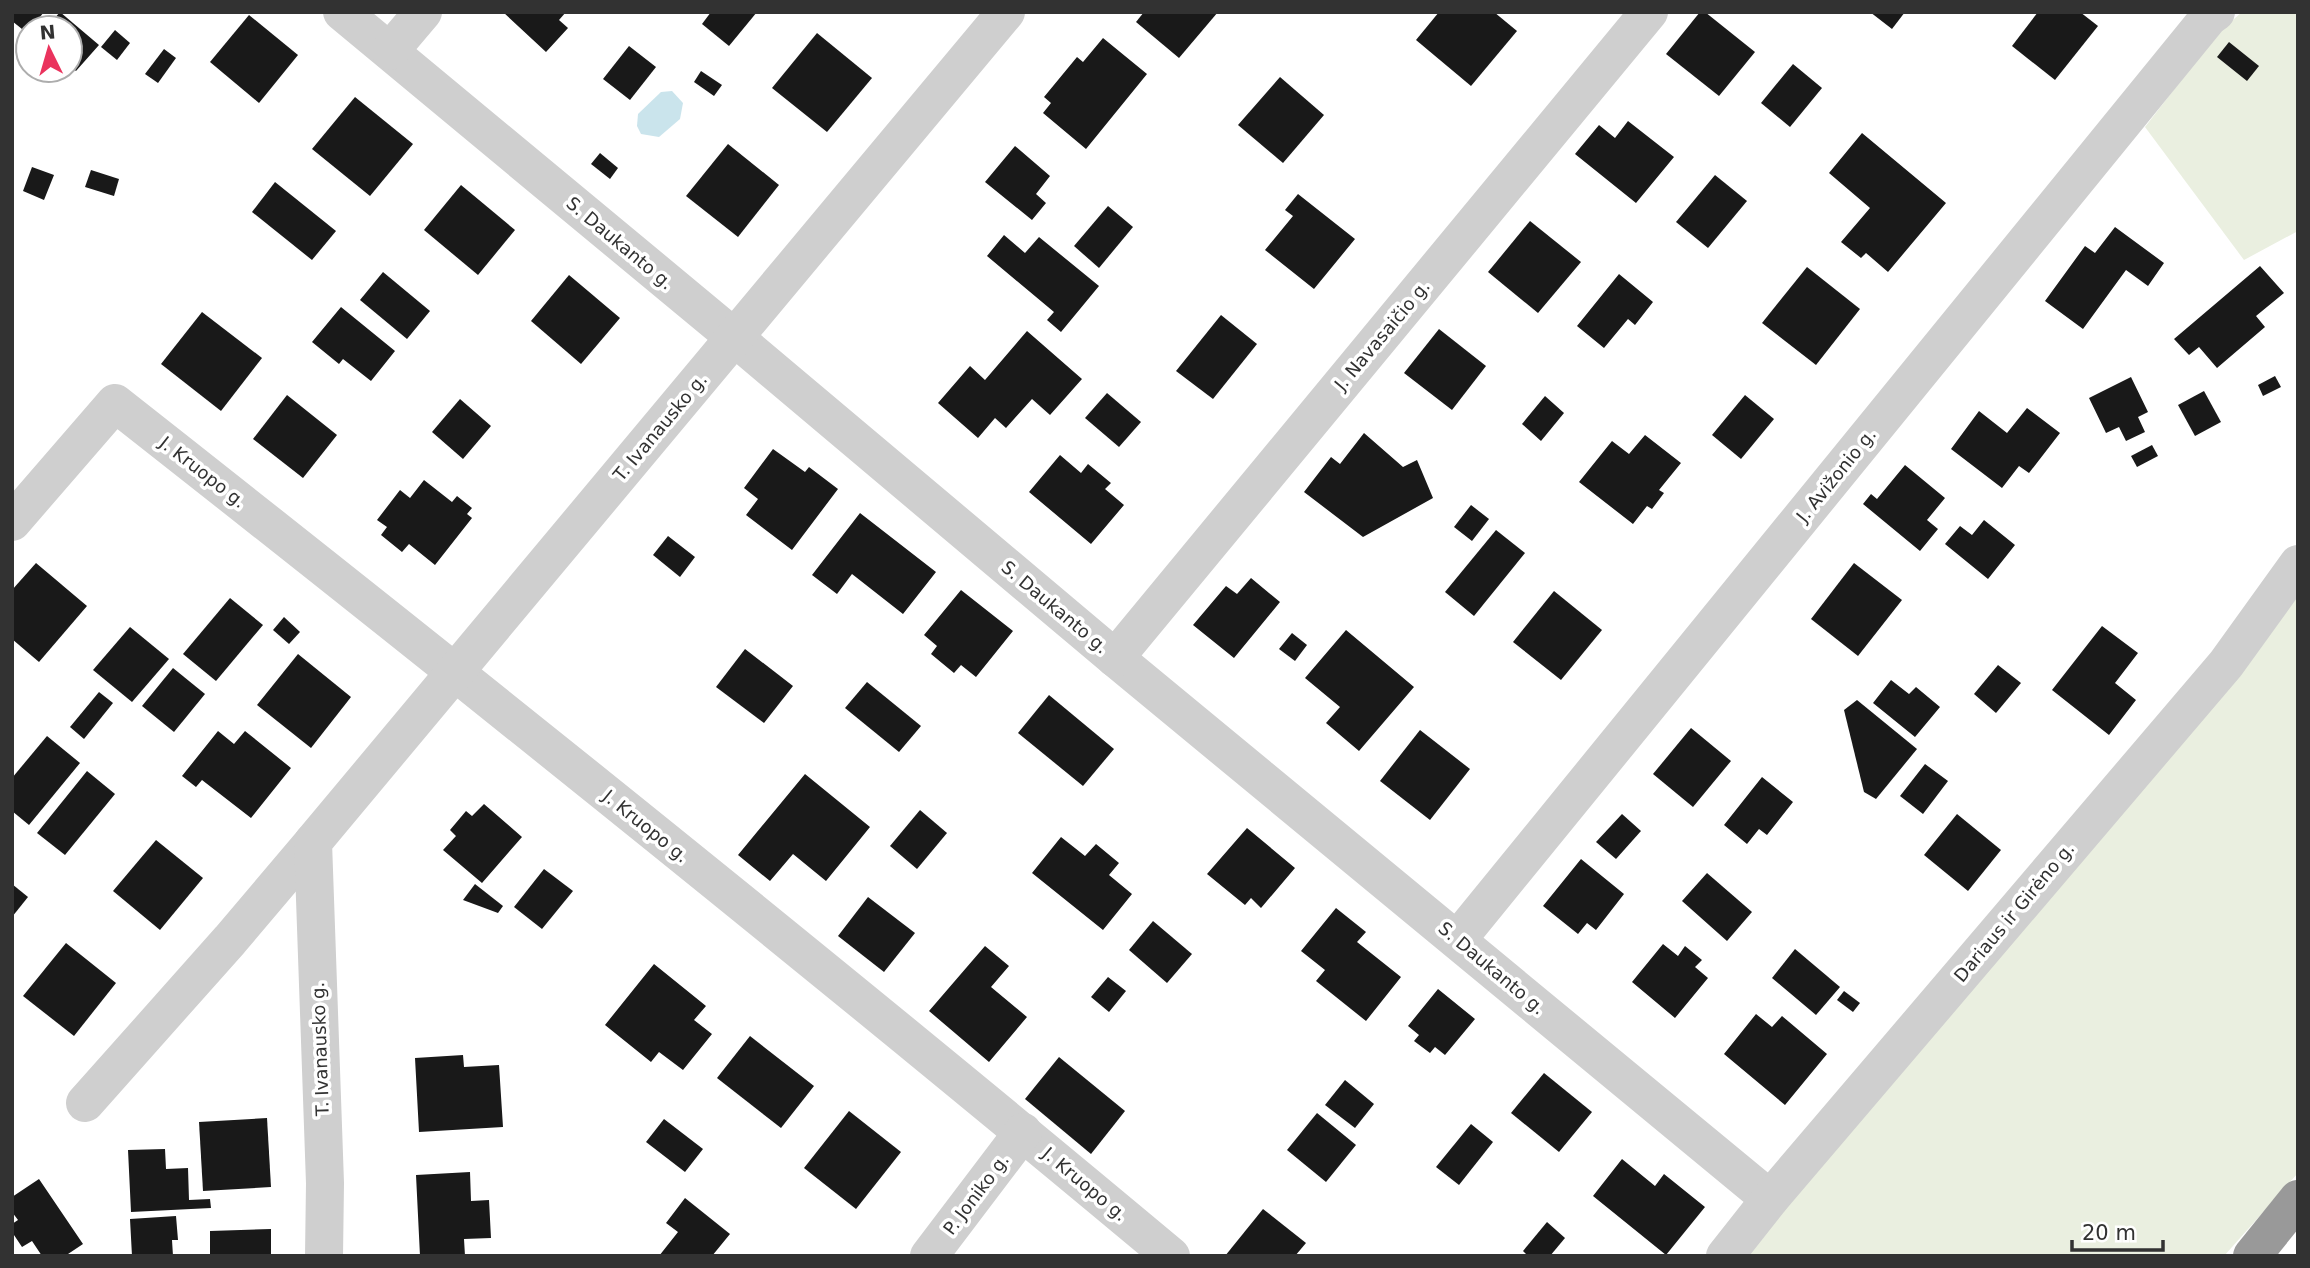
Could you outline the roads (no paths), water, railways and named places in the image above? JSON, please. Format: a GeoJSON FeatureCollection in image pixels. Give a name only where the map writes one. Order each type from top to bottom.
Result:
{"type":"FeatureCollection","features":[{"type":"Feature","properties":{"kind":"highway"},"geometry":{"type":"LineString","coordinates":[[2252,1256],[2298,1199]]}},
{"type":"Feature","properties":{"kind":"street","name":"S. Daukanto g."},"geometry":{"type":"LineString","coordinates":[[342,12],[1115,658],[1770,1199]]}},
{"type":"Feature","properties":{"kind":"street"},"geometry":{"type":"LineString","coordinates":[[390,51],[423,12]]}},
{"type":"Feature","properties":{"kind":"street","name":"T. Ivanausko g."},"geometry":{"type":"LineString","coordinates":[[85,1103],[313,842],[1006,12]]}},
{"type":"Feature","properties":{"kind":"street","name":"J. Navasaičio g."},"geometry":{"type":"LineString","coordinates":[[1115,658],[1648,12]]}},
{"type":"Feature","properties":{"kind":"street","name":"J. Avižonio g."},"geometry":{"type":"LineString","coordinates":[[1458,939],[2216,12]]}},
{"type":"Feature","properties":{"kind":"street","name":"J. Kruopo g."},"geometry":{"type":"LineString","coordinates":[[12,522],[115,402],[454,670],[1023,1132],[1171,1256]]}},
{"type":"Feature","properties":{"kind":"street","name":"Dariaus ir Girėno g."},"geometry":{"type":"LineString","coordinates":[[1725,1256],[1770,1199],[2226,664],[2298,564]]}},
{"type":"Feature","properties":{"kind":"street","name":"T. Ivanausko g."},"geometry":{"type":"LineString","coordinates":[[313,842],[325,1183],[324,1256]]}},
{"type":"Feature","properties":{"kind":"street","name":"P. Joniko g."},"geometry":{"type":"LineString","coordinates":[[929,1256],[1023,1132]]}},
{"type":"Feature","properties":{"kind":"water"},"geometry":{"type":"Polygon","coordinates":[[[672,91],[683,103],[680,119],[659,137],[641,134],[637,126],[638,114],[661,92],[672,91]]]}}]}
